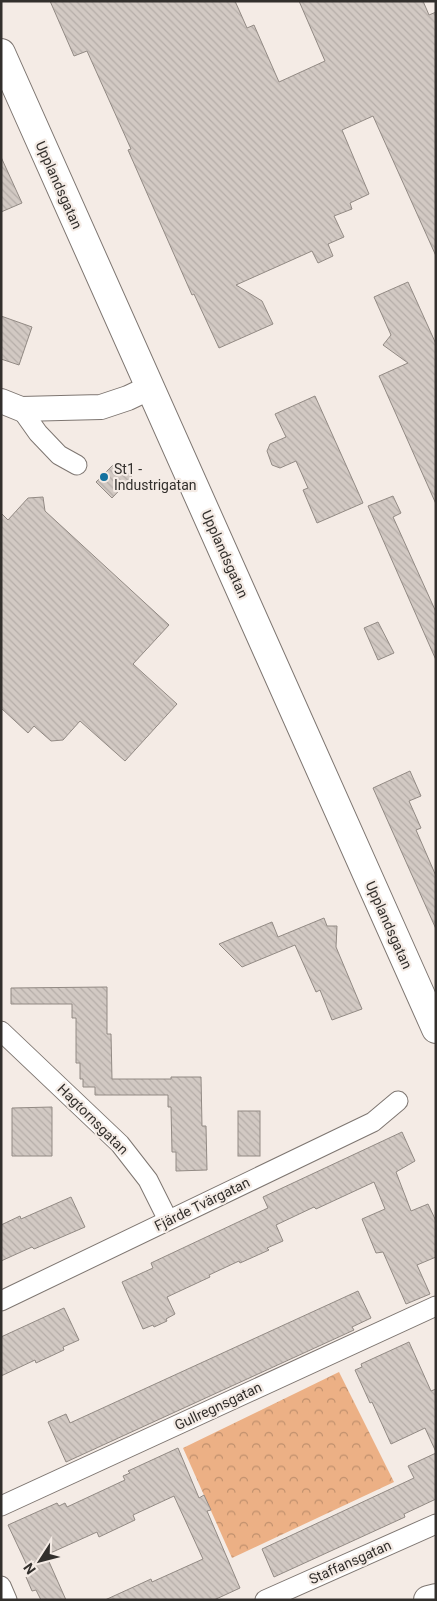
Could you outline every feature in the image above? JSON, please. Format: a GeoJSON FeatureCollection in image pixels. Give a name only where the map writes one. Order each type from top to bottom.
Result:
{"type":"FeatureCollection","features":[{"type":"Feature","properties":{"kind":"main road","name":"Upplandsgatan"},"geometry":{"type":"LineString","coordinates":[[1,53],[436,1029]]}},
{"type":"Feature","properties":{"kind":"main road"},"geometry":{"type":"LineString","coordinates":[[428,1600],[436,1598]]}},
{"type":"Feature","properties":{"kind":"street"},"geometry":{"type":"LineString","coordinates":[[11,405],[101,406],[128,398],[151,387]]}},
{"type":"Feature","properties":{"kind":"street"},"geometry":{"type":"LineString","coordinates":[[11,405],[59,455],[77,465]]}},
{"type":"Feature","properties":{"kind":"street","name":"Hagtornsgatan"},"geometry":{"type":"LineString","coordinates":[[1,1031],[120,1144],[148,1180],[168,1220]]}},
{"type":"Feature","properties":{"kind":"street","name":"Fjärde Tvärgatan"},"geometry":{"type":"LineString","coordinates":[[1,1301],[374,1122],[398,1101]]}},
{"type":"Feature","properties":{"kind":"street","name":"Gullregnsgatan"},"geometry":{"type":"LineString","coordinates":[[1,1506],[436,1306]]}},
{"type":"Feature","properties":{"kind":"street","name":"Staffansgatan"},"geometry":{"type":"LineString","coordinates":[[265,1600],[436,1524]]}},
{"type":"Feature","properties":{"kind":"street"},"geometry":{"type":"LineString","coordinates":[[1,1586],[8,1600]]}},
{"type":"Feature","properties":{"kind":"green space"},"geometry":{"type":"Polygon","coordinates":[[[339,1372],[394,1482],[232,1558],[183,1448],[339,1372]]]}},
{"type":"Feature","properties":{"kind":"building"},"geometry":{"type":"Polygon","coordinates":[[[50,1],[235,1],[247,28],[254,25],[279,82],[325,61],[299,1],[423,1],[429,15],[436,12],[436,256],[373,116],[342,130],[369,194],[350,203],[352,209],[334,216],[344,237],[328,244],[333,256],[318,263],[312,251],[236,285],[262,301],[273,324],[219,348],[194,294],[192,295],[128,150],[131,149],[87,51],[74,56],[50,1]]]}},
{"type":"Feature","properties":{"kind":"building"},"geometry":{"type":"Polygon","coordinates":[[[1,157],[22,203],[1,212],[1,157]]]}},
{"type":"Feature","properties":{"kind":"building"},"geometry":{"type":"Polygon","coordinates":[[[408,282],[436,344],[436,504],[379,376],[408,363],[383,345],[391,335],[374,297],[408,282]]]}},
{"type":"Feature","properties":{"kind":"building"},"geometry":{"type":"Polygon","coordinates":[[[1,316],[32,327],[19,365],[1,359],[1,316]]]}},
{"type":"Feature","properties":{"kind":"building"},"geometry":{"type":"Polygon","coordinates":[[[315,396],[363,503],[317,523],[303,490],[308,488],[296,461],[280,468],[272,465],[267,451],[270,444],[286,437],[275,414],[315,396]]]}},
{"type":"Feature","properties":{"kind":"building"},"geometry":{"type":"Polygon","coordinates":[[[116,462],[132,477],[112,498],[96,482],[116,462]]]}},
{"type":"Feature","properties":{"kind":"building"},"geometry":{"type":"Polygon","coordinates":[[[393,496],[401,513],[393,517],[436,612],[436,660],[368,506],[393,496]]]}},
{"type":"Feature","properties":{"kind":"building"},"geometry":{"type":"Polygon","coordinates":[[[43,497],[45,511],[169,625],[133,664],[177,704],[125,761],[80,721],[63,740],[51,741],[34,726],[28,733],[1,708],[1,513],[8,520],[28,498],[43,497]]]}},
{"type":"Feature","properties":{"kind":"building"},"geometry":{"type":"Polygon","coordinates":[[[378,622],[394,653],[378,660],[364,628],[378,622]]]}},
{"type":"Feature","properties":{"kind":"building"},"geometry":{"type":"Polygon","coordinates":[[[410,771],[421,796],[409,801],[421,828],[416,830],[436,876],[436,929],[373,788],[410,771]]]}},
{"type":"Feature","properties":{"kind":"building"},"geometry":{"type":"Polygon","coordinates":[[[324,918],[327,926],[337,926],[336,947],[362,1009],[332,1020],[320,990],[316,992],[295,945],[242,967],[219,944],[272,922],[278,937],[324,918]]]}},
{"type":"Feature","properties":{"kind":"building"},"geometry":{"type":"Polygon","coordinates":[[[107,987],[107,1034],[111,1034],[112,1079],[201,1077],[202,1126],[206,1126],[207,1170],[176,1171],[176,1152],[172,1152],[171,1107],[168,1107],[168,1095],[95,1095],[95,1087],[83,1087],[83,1079],[80,1079],[80,1063],[76,1063],[76,1018],[72,1018],[72,1004],[11,1004],[11,988],[107,987]]]}},
{"type":"Feature","properties":{"kind":"building"},"geometry":{"type":"Polygon","coordinates":[[[52,1107],[52,1156],[12,1156],[12,1108],[52,1107]]]}},
{"type":"Feature","properties":{"kind":"building"},"geometry":{"type":"Polygon","coordinates":[[[238,1111],[260,1111],[260,1156],[238,1156],[238,1111]]]}},
{"type":"Feature","properties":{"kind":"building"},"geometry":{"type":"Polygon","coordinates":[[[402,1132],[415,1161],[396,1172],[411,1211],[428,1204],[436,1221],[436,1257],[417,1265],[430,1294],[406,1304],[383,1252],[376,1253],[362,1219],[385,1209],[374,1182],[276,1225],[283,1241],[267,1248],[269,1250],[240,1263],[239,1261],[167,1297],[175,1314],[166,1319],[167,1321],[154,1327],[153,1325],[143,1329],[122,1282],[153,1268],[151,1263],[268,1208],[263,1197],[402,1132]]]}},
{"type":"Feature","properties":{"kind":"building"},"geometry":{"type":"Polygon","coordinates":[[[71,1197],[85,1227],[1,1261],[1,1225],[20,1216],[21,1219],[71,1197]]]}},
{"type":"Feature","properties":{"kind":"building"},"geometry":{"type":"Polygon","coordinates":[[[358,1291],[371,1318],[352,1327],[354,1330],[66,1462],[48,1422],[66,1414],[70,1423],[358,1291]]]}},
{"type":"Feature","properties":{"kind":"building"},"geometry":{"type":"Polygon","coordinates":[[[64,1308],[79,1340],[63,1347],[64,1350],[36,1363],[35,1360],[1,1376],[1,1337],[64,1308]]]}},
{"type":"Feature","properties":{"kind":"building"},"geometry":{"type":"Polygon","coordinates":[[[409,1342],[431,1391],[436,1389],[436,1452],[425,1428],[391,1444],[355,1370],[362,1367],[361,1364],[409,1342]]]}},
{"type":"Feature","properties":{"kind":"building"},"geometry":{"type":"Polygon","coordinates":[[[178,1448],[199,1498],[204,1495],[211,1510],[207,1511],[240,1588],[214,1600],[105,1600],[151,1579],[152,1582],[203,1559],[174,1496],[133,1515],[135,1520],[99,1537],[97,1532],[46,1555],[66,1600],[41,1600],[36,1590],[32,1591],[26,1577],[31,1574],[8,1525],[57,1503],[59,1506],[65,1503],[67,1507],[125,1480],[123,1476],[130,1473],[128,1471],[178,1448]]]}},
{"type":"Feature","properties":{"kind":"building"},"geometry":{"type":"Polygon","coordinates":[[[436,1453],[436,1499],[404,1514],[405,1517],[274,1577],[262,1549],[414,1478],[408,1466],[436,1453]]]}},
{"type":"Feature","properties":{"kind":"place","name":"St1 - Industrigatan"},"geometry":{"type":"Point","coordinates":[104,477]}}]}
